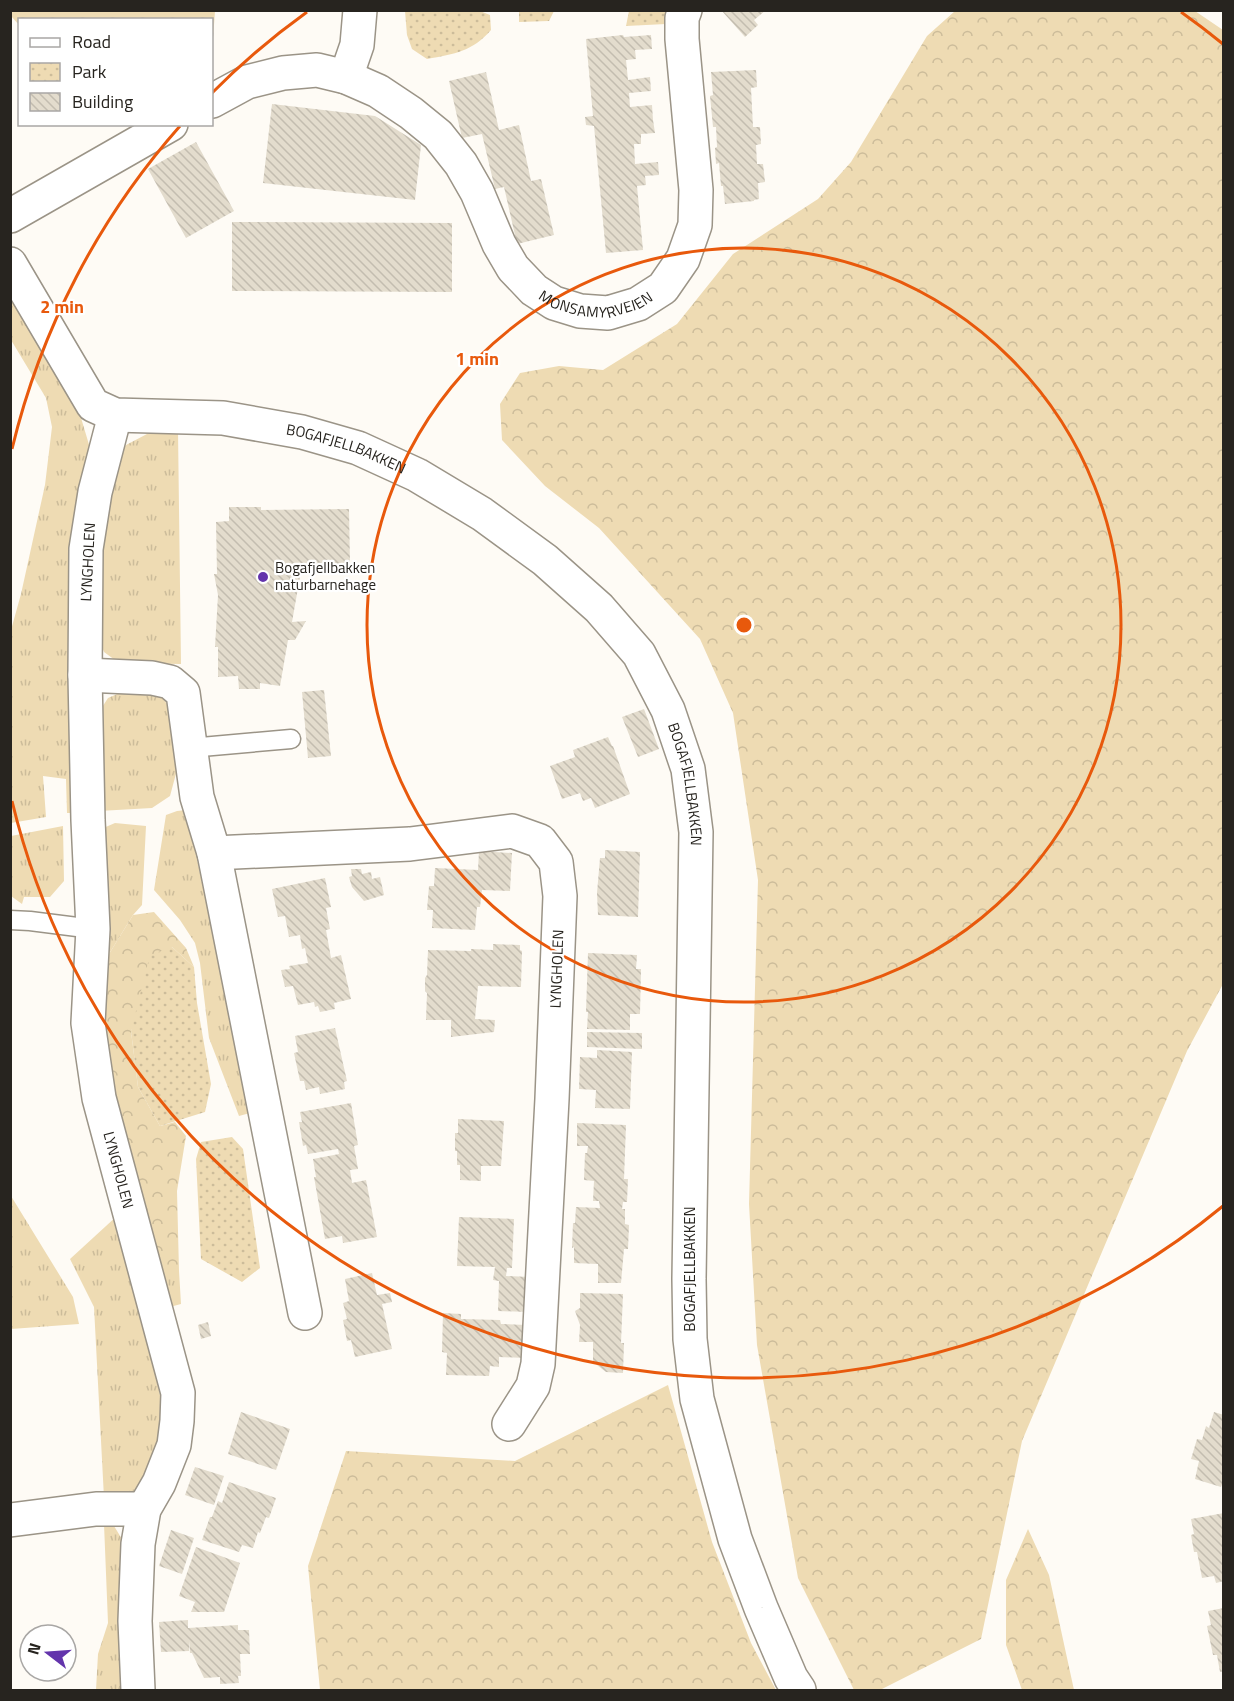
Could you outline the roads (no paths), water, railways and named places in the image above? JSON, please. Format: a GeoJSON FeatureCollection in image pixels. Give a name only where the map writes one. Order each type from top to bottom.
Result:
{"type":"FeatureCollection","features":[{"type":"Feature","properties":{"kind":"street"},"geometry":{"type":"LineString","coordinates":[[346,77],[357,45],[360,10]]}},
{"type":"Feature","properties":{"kind":"street","name":"MONSAMYRVEIEN"},"geometry":{"type":"LineString","coordinates":[[213,100],[247,82],[283,73],[317,70],[346,77],[378,91],[438,135],[461,164],[477,192],[499,244],[513,268],[534,290],[554,303],[580,311],[608,313],[638,304],[663,288],[683,259],[695,225],[696,190],[682,39],[682,18],[685,10]]}},
{"type":"Feature","properties":{"kind":"street"},"geometry":{"type":"LineString","coordinates":[[10,216],[168,126]]}},
{"type":"Feature","properties":{"kind":"street","name":"BOGAFJELLBAKKEN"},"geometry":{"type":"LineString","coordinates":[[10,264],[93,405],[115,415],[223,418],[302,432],[358,448],[417,475],[482,514],[545,560],[599,608],[639,654],[668,710],[688,769],[696,832],[689,1279],[690,1339],[697,1399],[735,1539],[761,1608],[792,1678],[800,1690]]}},
{"type":"Feature","properties":{"kind":"street","name":"LYNGHOLEN"},"geometry":{"type":"LineString","coordinates":[[115,415],[95,492],[86,549],[85,675],[93,929],[88,1023],[99,1098],[178,1394],[174,1445],[159,1483],[144,1509],[138,1544],[135,1621],[138,1690]]}},
{"type":"Feature","properties":{"kind":"street"},"geometry":{"type":"LineString","coordinates":[[85,675],[152,678],[170,682],[183,693],[197,797],[214,853],[305,1313]]}},
{"type":"Feature","properties":{"kind":"street","name":"LYNGHOLEN"},"geometry":{"type":"LineString","coordinates":[[214,853],[410,844],[512,831],[540,841],[556,862],[560,896],[538,1364],[533,1386],[509,1424]]}},
{"type":"Feature","properties":{"kind":"street"},"geometry":{"type":"LineString","coordinates":[[10,1520],[96,1509],[144,1509]]}},
{"type":"Feature","properties":{"kind":"lane"},"geometry":{"type":"LineString","coordinates":[[190,748],[291,739]]}},
{"type":"Feature","properties":{"kind":"lane"},"geometry":{"type":"LineString","coordinates":[[10,920],[93,929]]}},
{"type":"Feature","properties":{"kind":"place","name":"Bogafjellbakken naturbarnehage"},"geometry":{"type":"Point","coordinates":[263,577]}}]}
